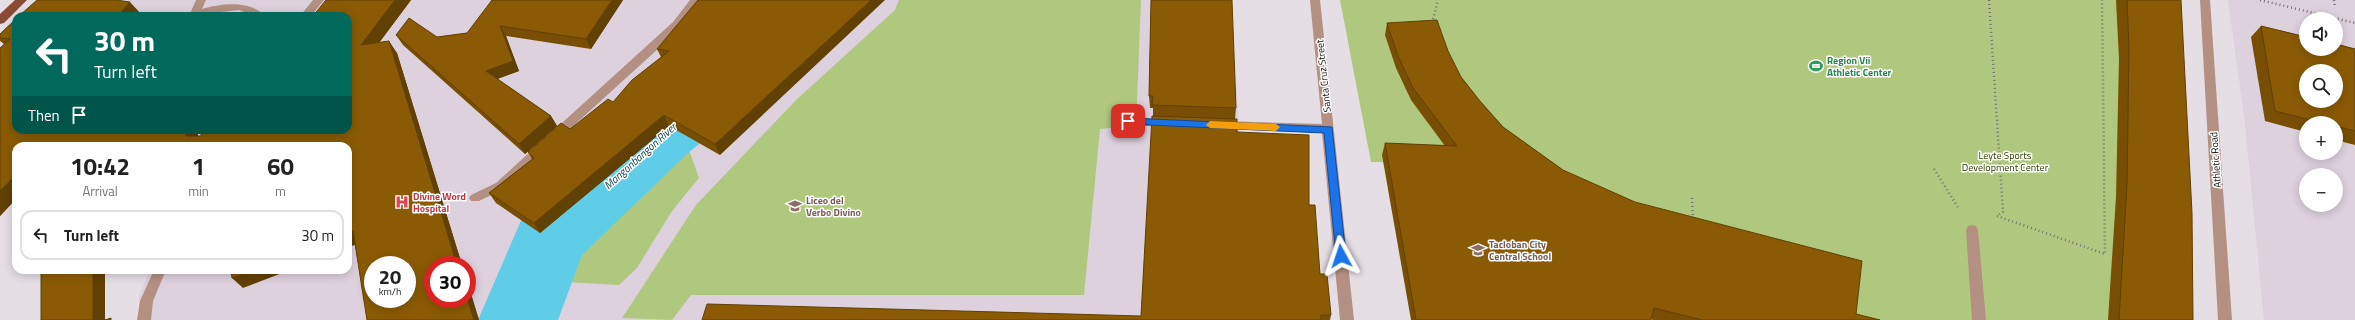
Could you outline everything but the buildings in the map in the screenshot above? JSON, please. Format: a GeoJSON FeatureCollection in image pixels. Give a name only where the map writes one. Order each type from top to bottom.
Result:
{"type":"FeatureCollection","features":[{"type":"Feature","properties":{"kind":"main road"},"geometry":{"type":"LineString","coordinates":[[0,20],[22,0]]}},
{"type":"Feature","properties":{"kind":"street"},"geometry":{"type":"LineString","coordinates":[[196,12],[201,0]]}},
{"type":"Feature","properties":{"kind":"street"},"geometry":{"type":"LineString","coordinates":[[308,12],[319,0]]}},
{"type":"Feature","properties":{"kind":"street"},"geometry":{"type":"LineString","coordinates":[[475,198],[500,186],[676,25],[696,0]]}},
{"type":"Feature","properties":{"kind":"street","name":"Santa Cruz Street"},"geometry":{"type":"LineString","coordinates":[[1315,0],[1347,320]]}},
{"type":"Feature","properties":{"kind":"street","name":"Athletic Road"},"geometry":{"type":"LineString","coordinates":[[2205,0],[2225,320]]}},
{"type":"Feature","properties":{"kind":"street"},"geometry":{"type":"LineString","coordinates":[[206,12],[215,8],[240,4],[250,7],[254,12]]}},
{"type":"Feature","properties":{"kind":"street"},"geometry":{"type":"LineString","coordinates":[[1128,121],[1182,123]]}},
{"type":"Feature","properties":{"kind":"street"},"geometry":{"type":"LineString","coordinates":[[1213,125],[1328,129]]}},
{"type":"Feature","properties":{"kind":"street"},"geometry":{"type":"LineString","coordinates":[[1972,230],[1978,320]]}},
{"type":"Feature","properties":{"kind":"street"},"geometry":{"type":"LineString","coordinates":[[144,320],[144,312],[150,292],[158,274]]}},
{"type":"Feature","properties":{"kind":"path"},"geometry":{"type":"LineString","coordinates":[[1431,27],[1438,0]]}},
{"type":"Feature","properties":{"kind":"path"},"geometry":{"type":"LineString","coordinates":[[1934,169],[1972,230],[2003,212],[1988,0]]}},
{"type":"Feature","properties":{"kind":"path"},"geometry":{"type":"LineString","coordinates":[[1997,216],[2105,254],[2102,0]]}},
{"type":"Feature","properties":{"kind":"path"},"geometry":{"type":"LineString","coordinates":[[2260,0],[2355,23]]}},
{"type":"Feature","properties":{"kind":"path"},"geometry":{"type":"LineString","coordinates":[[2334,0],[2335,8]]}},
{"type":"Feature","properties":{"kind":"path"},"geometry":{"type":"LineString","coordinates":[[1692,198],[1692,226]]}},
{"type":"Feature","properties":{"kind":"shaded area","name":"Liceo del Verbo Divino"},"geometry":{"type":"Polygon","coordinates":[[[67,0],[1231,0],[1239,122],[1245,320],[139,320],[139,296],[148,274],[352,274],[352,142],[348,142],[348,134],[352,134],[352,12],[141,12],[66,2],[67,0]]]}},
{"type":"Feature","properties":{"kind":"shaded area"},"geometry":{"type":"Polygon","coordinates":[[[2228,0],[2355,0],[2355,320],[2264,320],[2245,124],[2228,0]]]}},
{"type":"Feature","properties":{"kind":"green space"},"geometry":{"type":"Polygon","coordinates":[[[899,0],[1141,0],[1136,125],[1100,129],[1084,295],[691,295],[672,320],[622,318],[696,205],[796,100],[895,10],[899,0]]]}},
{"type":"Feature","properties":{"kind":"green space","name":"Leyte Sports Development Center"},"geometry":{"type":"Polygon","coordinates":[[[1340,0],[2164,0],[2166,320],[1855,320],[1443,163],[1371,162],[1340,0]]]}},
{"type":"Feature","properties":{"kind":"green space"},"geometry":{"type":"Polygon","coordinates":[[[805,39],[688,147],[699,178],[672,211],[637,268],[619,285],[549,281],[525,269],[533,241],[579,214],[668,136],[746,50],[805,39]]]}},
{"type":"Feature","properties":{"kind":"waterway","name":"Mangonbangon River"},"geometry":{"type":"LineString","coordinates":[[518,320],[550,238],[663,134],[759,57],[813,0]]}},
{"type":"Feature","properties":{"kind":"slow traffic"},"geometry":{"type":"LineString","coordinates":[[1210,125],[1276,127]]}},
{"type":"Feature","properties":{"kind":"place","name":"Region Vii Athletic Center"},"geometry":{"type":"Point","coordinates":[1816,66]}},
{"type":"Feature","properties":{"kind":"place","name":"Divine Word Hospital"},"geometry":{"type":"Point","coordinates":[402,202]}},
{"type":"Feature","properties":{"kind":"place","name":"Liceo del Verbo Divino"},"geometry":{"type":"Point","coordinates":[795,206]}},
{"type":"Feature","properties":{"kind":"place","name":"Tacloban City Central School"},"geometry":{"type":"Point","coordinates":[1478,250]}},
{"type":"Feature","properties":{"kind":"route"},"geometry":{"type":"LineString","coordinates":[[1128,121],[1328,129],[1341,256]]}}]}
